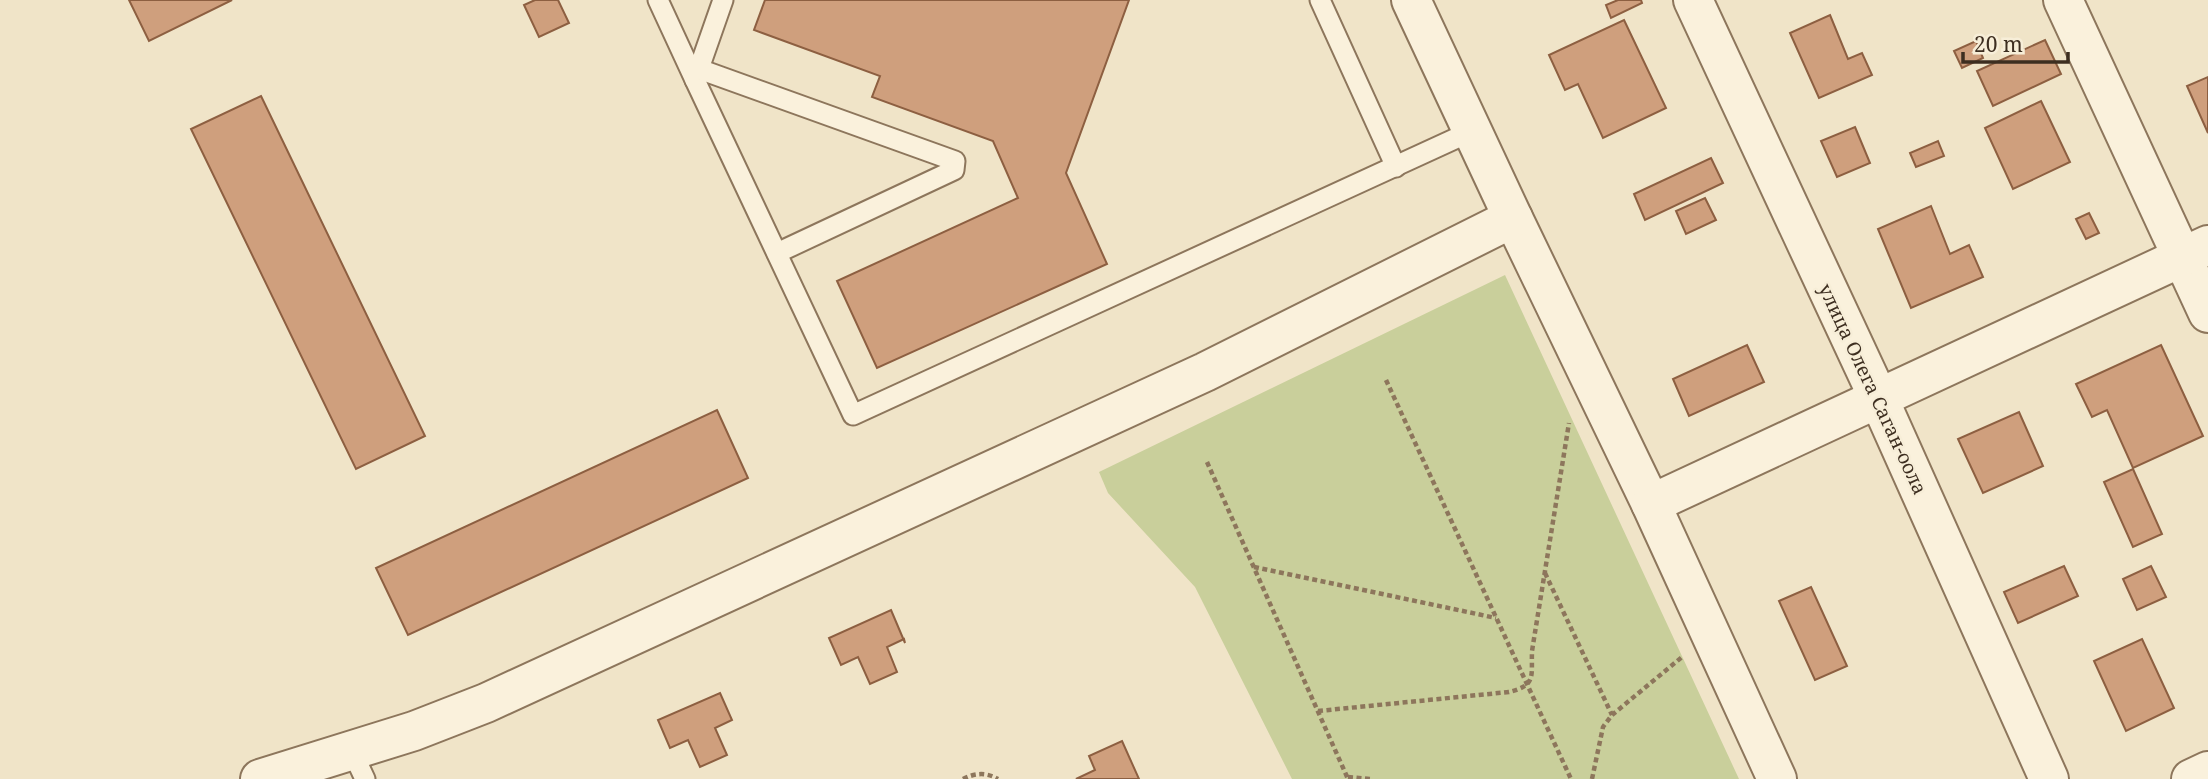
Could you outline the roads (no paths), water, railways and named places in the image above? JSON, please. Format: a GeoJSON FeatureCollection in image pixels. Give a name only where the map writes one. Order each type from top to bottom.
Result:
{"type":"FeatureCollection","features":[{"type":"Feature","properties":{"kind":"street"},"geometry":{"type":"LineString","coordinates":[[1411,0],[1651,504],[1777,779]]}},
{"type":"Feature","properties":{"kind":"street","name":"улица Олега Саган-оола"},"geometry":{"type":"LineString","coordinates":[[1693,0],[1878,397],[2049,779]]}},
{"type":"Feature","properties":{"kind":"street"},"geometry":{"type":"LineString","coordinates":[[2063,0],[2195,250],[2208,313]]}},
{"type":"Feature","properties":{"kind":"street"},"geometry":{"type":"LineString","coordinates":[[260,779],[358,764],[414,731],[498,697],[1205,372],[1513,218]]}},
{"type":"Feature","properties":{"kind":"street"},"geometry":{"type":"LineString","coordinates":[[1651,504],[2195,250]]}},
{"type":"Feature","properties":{"kind":"street"},"geometry":{"type":"LineString","coordinates":[[2191,779],[2208,771]]}},
{"type":"Feature","properties":{"kind":"lane"},"geometry":{"type":"LineString","coordinates":[[658,0],[697,74],[853,415],[1472,131]]}},
{"type":"Feature","properties":{"kind":"lane"},"geometry":{"type":"LineString","coordinates":[[697,74],[723,0]]}},
{"type":"Feature","properties":{"kind":"lane"},"geometry":{"type":"LineString","coordinates":[[1320,0],[1396,167]]}},
{"type":"Feature","properties":{"kind":"lane"},"geometry":{"type":"LineString","coordinates":[[697,74],[955,161],[954,170],[777,253]]}}]}
